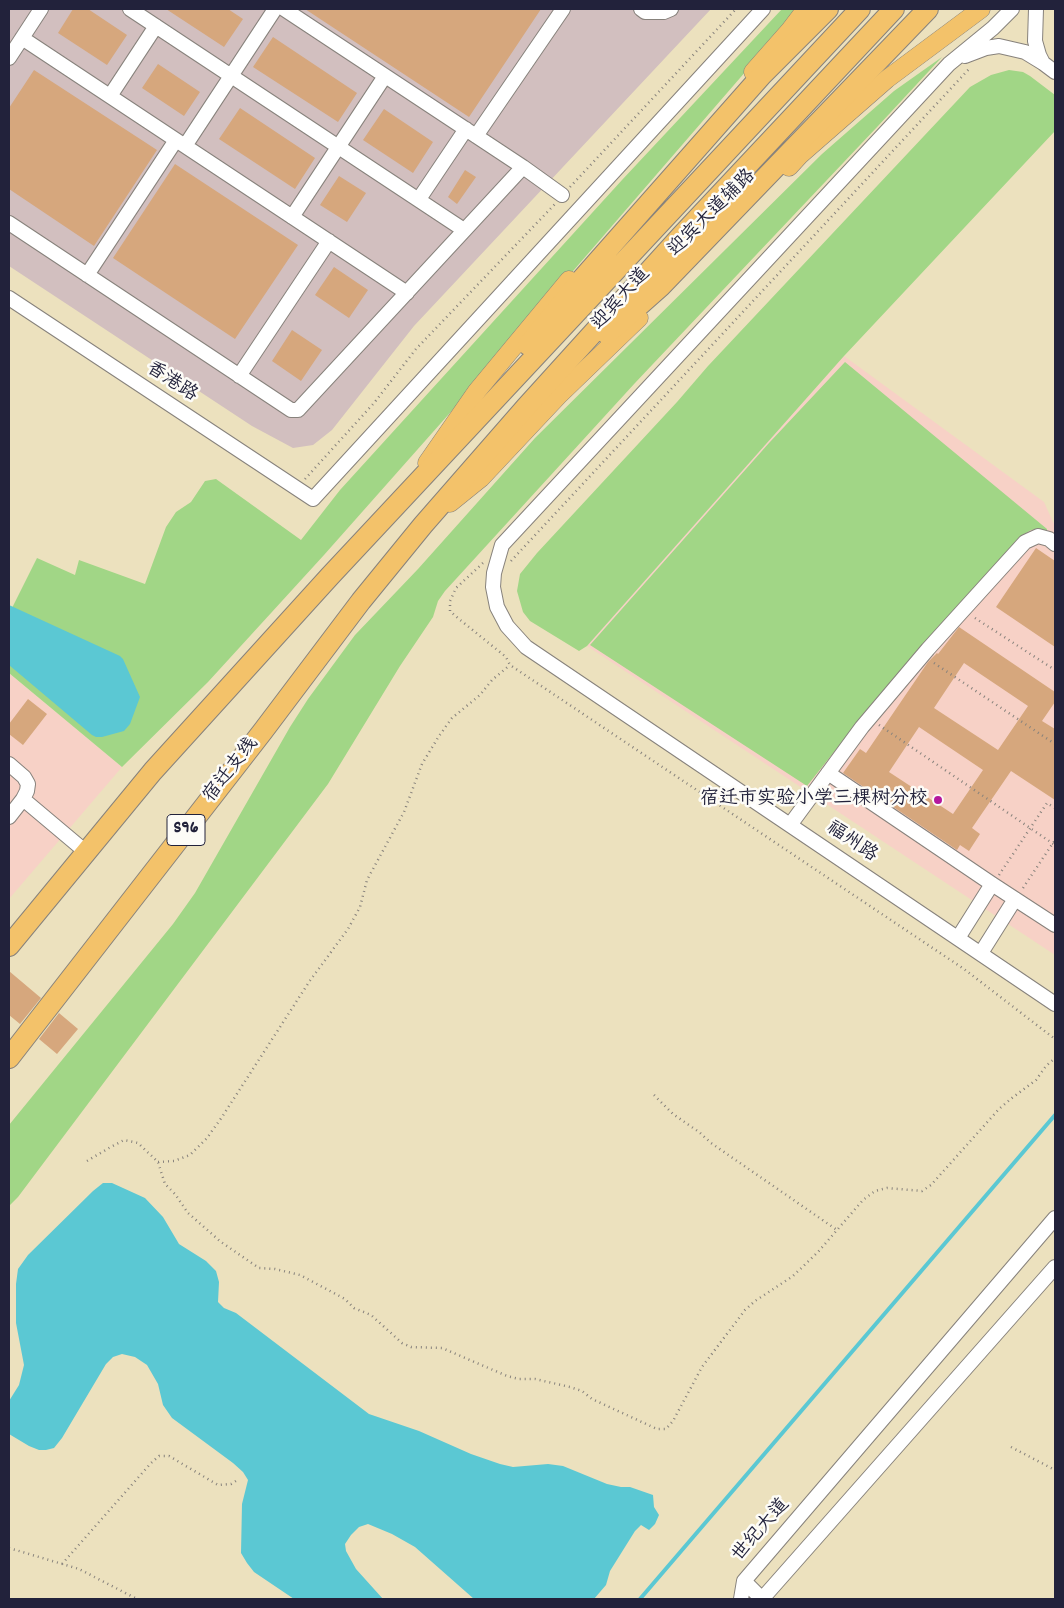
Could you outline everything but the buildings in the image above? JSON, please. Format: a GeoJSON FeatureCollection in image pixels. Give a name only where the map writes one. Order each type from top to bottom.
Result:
{"type":"FeatureCollection","features":[{"type":"Feature","properties":{"kind":"highway"},"geometry":{"type":"LineString","coordinates":[[401,499],[581,280],[762,76],[828,9]]}},
{"type":"Feature","properties":{"kind":"highway","name":"迎宾大道"},"geometry":{"type":"LineString","coordinates":[[86,852],[153,771],[330,576],[860,9]]}},
{"type":"Feature","properties":{"kind":"highway","name":"迎宾大道"},"geometry":{"type":"LineString","coordinates":[[361,601],[526,407],[681,236],[894,9]]}},
{"type":"Feature","properties":{"kind":"highway"},"geometry":{"type":"LineString","coordinates":[[526,407],[660,287],[928,9]]}},
{"type":"Feature","properties":{"kind":"highway","name":"宿迁支线"},"geometry":{"type":"LineString","coordinates":[[9,1058],[361,601]]}},
{"type":"Feature","properties":{"kind":"highway"},"geometry":{"type":"LineString","coordinates":[[9,946],[86,852]]}},
{"type":"Feature","properties":{"kind":"main road"},"geometry":{"type":"LineString","coordinates":[[401,499],[477,391],[543,310],[790,30],[806,9]]}},
{"type":"Feature","properties":{"kind":"main road","name":"迎宾大道辅路"},"geometry":{"type":"LineString","coordinates":[[423,526],[481,478],[558,396],[722,237],[800,155],[887,79],[981,9]]}},
{"type":"Feature","properties":{"kind":"street"},"geometry":{"type":"LineString","coordinates":[[9,58],[41,9]]}},
{"type":"Feature","properties":{"kind":"street"},"geometry":{"type":"LineString","coordinates":[[130,9],[464,230]]}},
{"type":"Feature","properties":{"kind":"street"},"geometry":{"type":"LineString","coordinates":[[88,275],[231,75],[275,9]]}},
{"type":"Feature","properties":{"kind":"street"},"geometry":{"type":"LineString","coordinates":[[284,9],[471,132],[562,195]]}},
{"type":"Feature","properties":{"kind":"street"},"geometry":{"type":"LineString","coordinates":[[419,199],[564,9]]}},
{"type":"Feature","properties":{"kind":"street"},"geometry":{"type":"LineString","coordinates":[[641,9],[645,12],[664,12],[671,9]]}},
{"type":"Feature","properties":{"kind":"street","name":"香港路"},"geometry":{"type":"LineString","coordinates":[[9,298],[313,499],[763,9]]}},
{"type":"Feature","properties":{"kind":"street"},"geometry":{"type":"LineString","coordinates":[[502,545],[948,64],[993,28],[1012,9]]}},
{"type":"Feature","properties":{"kind":"street"},"geometry":{"type":"LineString","coordinates":[[1036,9],[1035,41],[1043,63]]}},
{"type":"Feature","properties":{"kind":"street"},"geometry":{"type":"LineString","coordinates":[[110,96],[156,26]]}},
{"type":"Feature","properties":{"kind":"street"},"geometry":{"type":"LineString","coordinates":[[22,38],[407,293]]}},
{"type":"Feature","properties":{"kind":"street"},"geometry":{"type":"LineString","coordinates":[[948,64],[986,48],[999,46],[1025,52],[1055,72]]}},
{"type":"Feature","properties":{"kind":"street"},"geometry":{"type":"LineString","coordinates":[[292,217],[385,76]]}},
{"type":"Feature","properties":{"kind":"street"},"geometry":{"type":"LineString","coordinates":[[9,223],[291,410],[298,410],[523,167]]}},
{"type":"Feature","properties":{"kind":"street"},"geometry":{"type":"LineString","coordinates":[[239,376],[329,241]]}},
{"type":"Feature","properties":{"kind":"street"},"geometry":{"type":"LineString","coordinates":[[790,825],[869,719],[922,656],[1025,542],[1038,536],[1049,539],[1055,544]]}},
{"type":"Feature","properties":{"kind":"street","name":"福州路"},"geometry":{"type":"LineString","coordinates":[[502,545],[494,572],[493,587],[497,607],[507,626],[526,647],[1055,1004]]}},
{"type":"Feature","properties":{"kind":"street"},"geometry":{"type":"LineString","coordinates":[[9,764],[28,784],[28,791],[24,799],[10,814]]}},
{"type":"Feature","properties":{"kind":"street"},"geometry":{"type":"LineString","coordinates":[[828,773],[1055,925]]}},
{"type":"Feature","properties":{"kind":"street"},"geometry":{"type":"LineString","coordinates":[[24,799],[86,852]]}},
{"type":"Feature","properties":{"kind":"street"},"geometry":{"type":"LineString","coordinates":[[958,938],[992,884]]}},
{"type":"Feature","properties":{"kind":"street"},"geometry":{"type":"LineString","coordinates":[[980,953],[1015,899]]}},
{"type":"Feature","properties":{"kind":"street","name":"世纪大道"},"geometry":{"type":"LineString","coordinates":[[1055,1218],[744,1581],[762,1599],[1055,1267]]}},
{"type":"Feature","properties":{"kind":"street"},"geometry":{"type":"LineString","coordinates":[[741,1599],[744,1581]]}},
{"type":"Feature","properties":{"kind":"path"},"geometry":{"type":"LineString","coordinates":[[297,488],[374,403],[416,348],[736,9]]}},
{"type":"Feature","properties":{"kind":"path"},"geometry":{"type":"LineString","coordinates":[[508,565],[969,69]]}},
{"type":"Feature","properties":{"kind":"path"},"geometry":{"type":"LineString","coordinates":[[502,545],[456,588],[450,601],[450,611],[459,620],[506,657],[510,665],[964,969],[1055,1039]]}},
{"type":"Feature","properties":{"kind":"path"},"geometry":{"type":"LineString","coordinates":[[963,610],[1055,670]]}},
{"type":"Feature","properties":{"kind":"path"},"geometry":{"type":"LineString","coordinates":[[922,656],[1055,744]]}},
{"type":"Feature","properties":{"kind":"path"},"geometry":{"type":"LineString","coordinates":[[158,1162],[174,1161],[190,1154],[207,1138],[217,1124],[309,982],[348,929],[360,907],[368,880],[404,812],[422,764],[439,736],[452,718],[480,695],[492,680],[510,665]]}},
{"type":"Feature","properties":{"kind":"path"},"geometry":{"type":"LineString","coordinates":[[869,719],[1054,844]]}},
{"type":"Feature","properties":{"kind":"path"},"geometry":{"type":"LineString","coordinates":[[992,884],[1047,803],[1055,808]]}},
{"type":"Feature","properties":{"kind":"path"},"geometry":{"type":"LineString","coordinates":[[1015,899],[1055,840]]}},
{"type":"Feature","properties":{"kind":"path"},"geometry":{"type":"LineString","coordinates":[[87,1161],[124,1140],[138,1143],[158,1162],[165,1184],[175,1194],[188,1213],[222,1242],[259,1268],[275,1269],[300,1275],[345,1299],[354,1308],[371,1315],[402,1343],[411,1347],[442,1348],[507,1376],[519,1379],[535,1379],[570,1387],[582,1392],[592,1400],[657,1429],[666,1429],[673,1421],[702,1367],[745,1310],[793,1276],[818,1252],[864,1200],[875,1191],[887,1188],[922,1191],[931,1184],[999,1109],[1036,1080],[1046,1066],[1055,1058]]}},
{"type":"Feature","properties":{"kind":"path"},"geometry":{"type":"LineString","coordinates":[[654,1095],[673,1114],[711,1143],[837,1230]]}},
{"type":"Feature","properties":{"kind":"path"},"geometry":{"type":"LineString","coordinates":[[1011,1447],[1055,1470]]}},
{"type":"Feature","properties":{"kind":"path"},"geometry":{"type":"LineString","coordinates":[[62,1564],[159,1456],[169,1456],[218,1485],[231,1484],[239,1479]]}},
{"type":"Feature","properties":{"kind":"path"},"geometry":{"type":"LineString","coordinates":[[9,1548],[79,1569],[137,1599]]}},
{"type":"Feature","properties":{"kind":"shaded area"},"geometry":{"type":"Polygon","coordinates":[[[9,9],[711,9],[414,326],[332,430],[313,445],[293,448],[252,426],[9,266],[9,9]]]}},
{"type":"Feature","properties":{"kind":"shaded area","name":"宿迁市实验小学三棵树分校"},"geometry":{"type":"Polygon","coordinates":[[[844,356],[1044,502],[1055,524],[1055,955],[587,646],[844,356]]]}},
{"type":"Feature","properties":{"kind":"shaded area"},"geometry":{"type":"Polygon","coordinates":[[[9,673],[122,767],[9,899],[9,673]]]}},
{"type":"Feature","properties":{"kind":"green space"},"geometry":{"type":"Polygon","coordinates":[[[782,9],[795,9],[772,41],[464,397],[208,682],[122,767],[9,673],[9,614],[37,558],[75,575],[79,560],[145,584],[166,527],[176,512],[191,502],[205,481],[216,479],[301,540],[340,490],[622,180],[782,9]]]}},
{"type":"Feature","properties":{"kind":"green space"},"geometry":{"type":"Polygon","coordinates":[[[942,57],[635,383],[445,591],[438,601],[433,617],[400,666],[328,784],[18,1197],[9,1206],[9,1125],[173,924],[195,893],[290,727],[355,635],[418,569],[535,438],[822,154],[894,91],[942,57]]]}},
{"type":"Feature","properties":{"kind":"green space"},"geometry":{"type":"Polygon","coordinates":[[[1009,70],[1023,72],[1055,95],[1055,131],[844,356],[587,646],[579,651],[530,621],[523,612],[517,591],[520,574],[537,553],[708,366],[970,87],[991,75],[1009,70]]]}},
{"type":"Feature","properties":{"kind":"green space"},"geometry":{"type":"Polygon","coordinates":[[[845,362],[1047,529],[1047,531],[1031,530],[1023,535],[861,718],[807,786],[590,645],[769,443],[845,362]]]}},
{"type":"Feature","properties":{"kind":"water"},"geometry":{"type":"Polygon","coordinates":[[[9,605],[123,659],[140,697],[130,724],[124,731],[102,737],[92,735],[9,665],[9,605]]]}},
{"type":"Feature","properties":{"kind":"water"},"geometry":{"type":"Polygon","coordinates":[[[103,1183],[112,1183],[145,1198],[163,1217],[179,1244],[206,1261],[216,1271],[219,1282],[218,1302],[224,1308],[236,1313],[369,1414],[419,1431],[471,1454],[500,1464],[513,1467],[548,1464],[563,1466],[607,1484],[630,1487],[653,1495],[654,1507],[659,1515],[655,1524],[649,1530],[641,1525],[635,1531],[610,1571],[606,1585],[594,1599],[474,1599],[415,1547],[392,1534],[368,1524],[359,1527],[351,1535],[345,1544],[346,1551],[356,1569],[383,1599],[294,1599],[254,1572],[241,1553],[242,1504],[248,1480],[243,1472],[172,1418],[163,1405],[158,1384],[147,1365],[135,1357],[122,1354],[113,1357],[106,1364],[62,1438],[54,1448],[39,1450],[9,1434],[9,1401],[19,1385],[24,1365],[16,1323],[18,1269],[28,1255],[103,1183]]]}},
{"type":"Feature","properties":{"kind":"waterway"},"geometry":{"type":"LineString","coordinates":[[640,1599],[1055,1115]]}},
{"type":"Feature","properties":{"kind":"place","name":"宿迁市实验小学三棵树分校"},"geometry":{"type":"Point","coordinates":[938,800]}}]}
